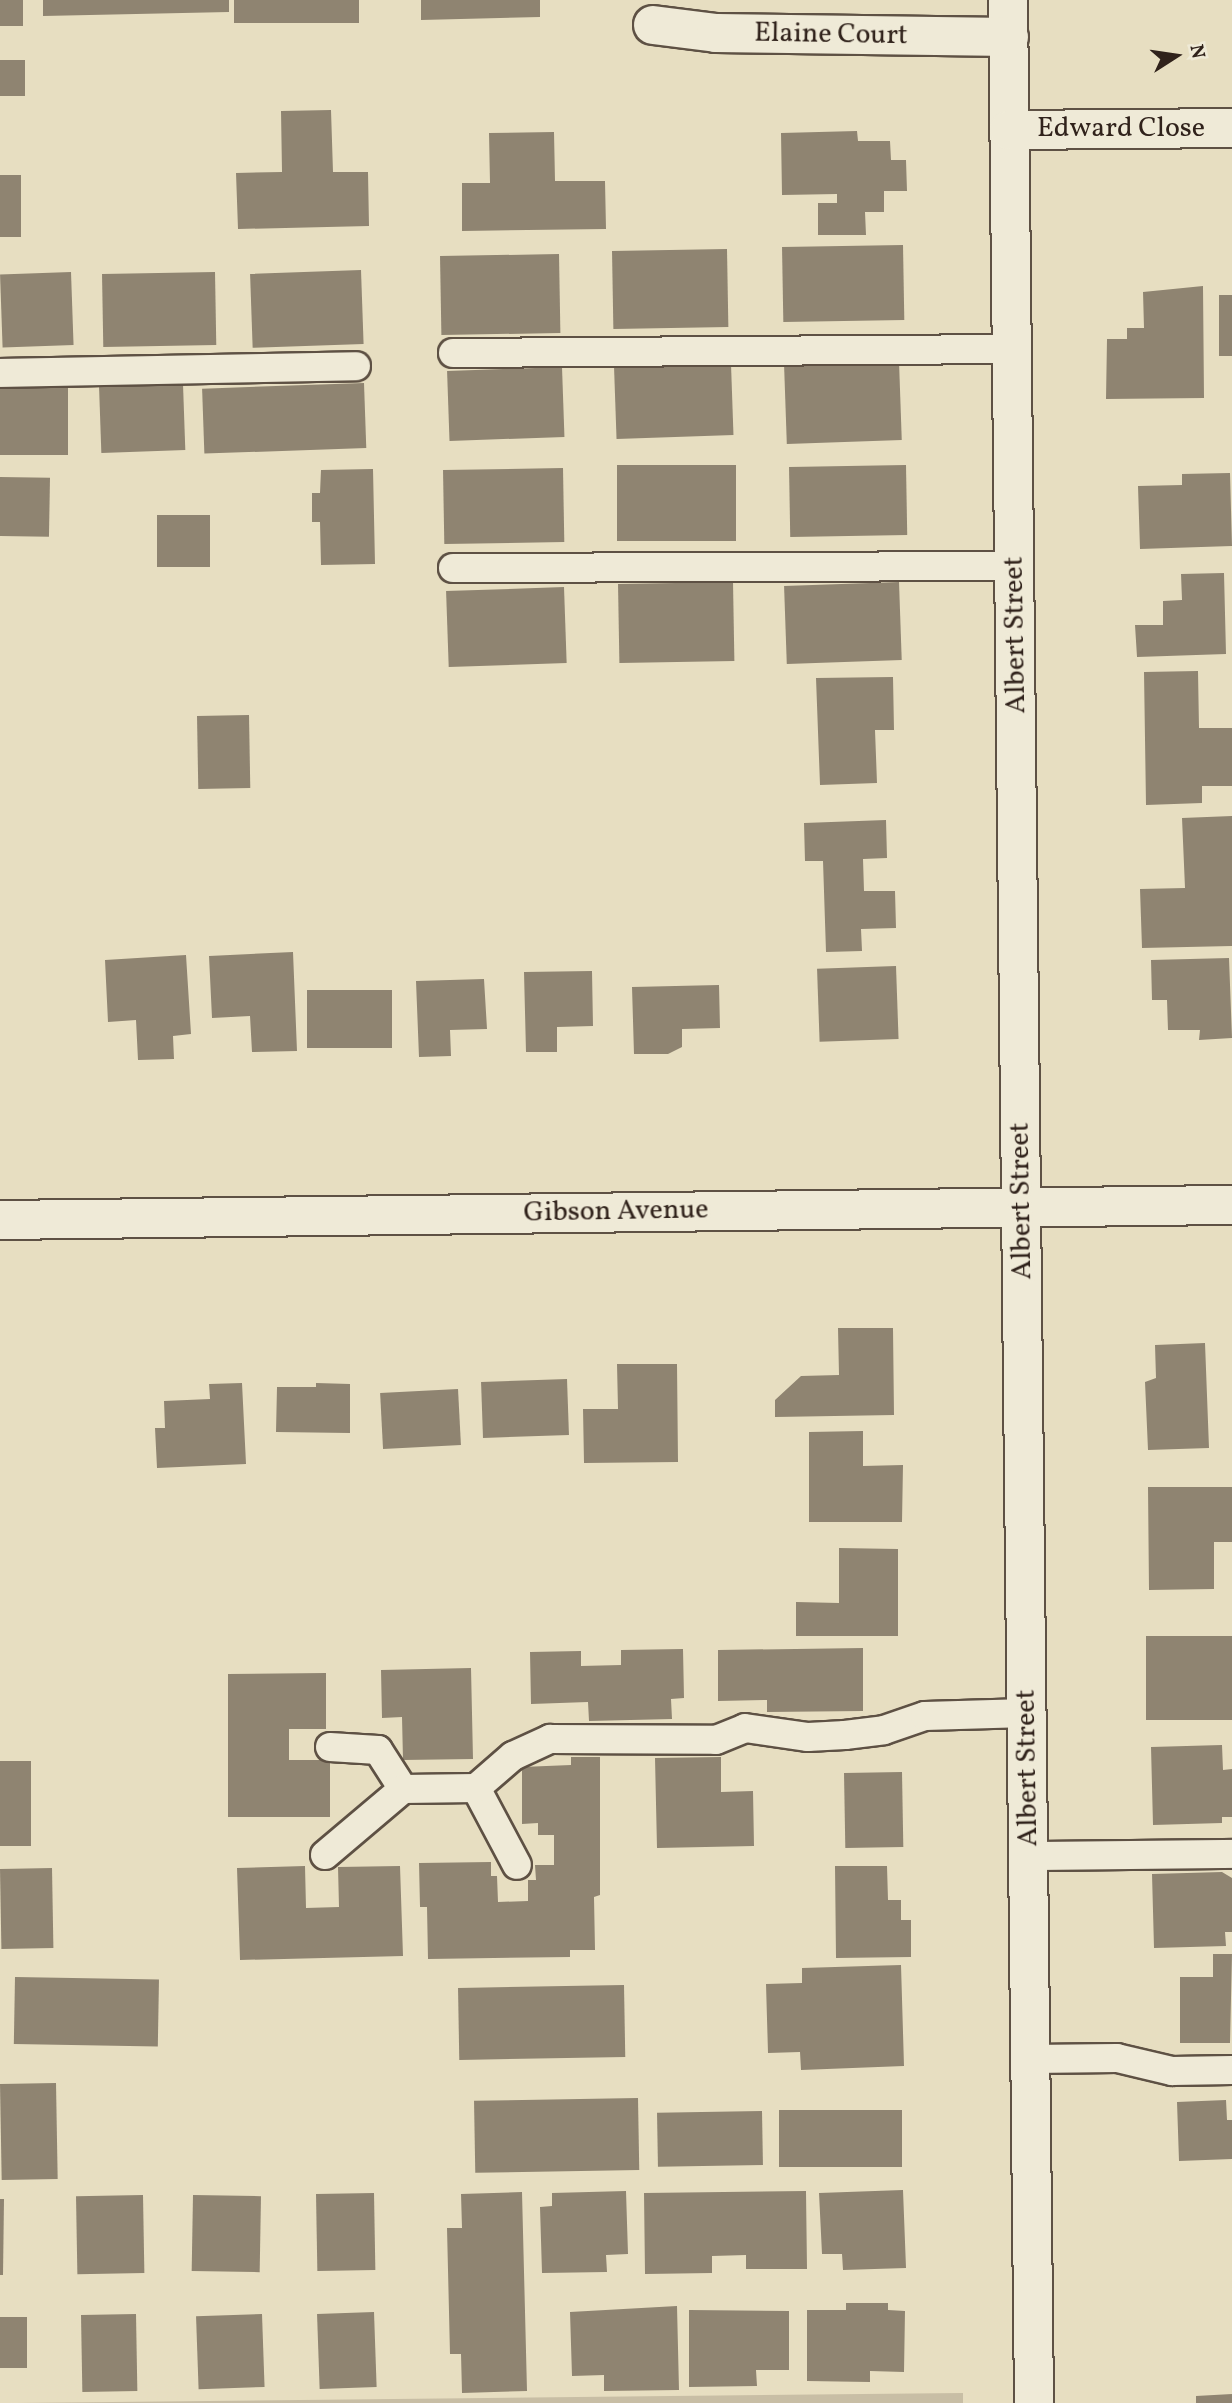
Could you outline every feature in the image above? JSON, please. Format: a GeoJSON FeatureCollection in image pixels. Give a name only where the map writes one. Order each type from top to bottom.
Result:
{"type":"FeatureCollection","features":[{"type":"Feature","properties":{"kind":"street","name":"Elaine Court"},"geometry":{"type":"LineString","coordinates":[[653,25],[716,33],[1008,18]]}},
{"type":"Feature","properties":{"kind":"street","name":"Albert Street"},"geometry":{"type":"LineString","coordinates":[[1008,18],[1034,2403]]}},
{"type":"Feature","properties":{"kind":"street","name":"Edward Close"},"geometry":{"type":"LineString","coordinates":[[1009,130],[1232,128]]}},
{"type":"Feature","properties":{"kind":"street","name":"Gibson Avenue"},"geometry":{"type":"LineString","coordinates":[[0,1220],[1232,1205]]}},
{"type":"Feature","properties":{"kind":"lane"},"geometry":{"type":"LineString","coordinates":[[453,353],[1013,349]]}},
{"type":"Feature","properties":{"kind":"lane"},"geometry":{"type":"LineString","coordinates":[[0,373],[356,366]]}},
{"type":"Feature","properties":{"kind":"lane"},"geometry":{"type":"LineString","coordinates":[[453,568],[1015,566]]}},
{"type":"Feature","properties":{"kind":"lane"},"geometry":{"type":"LineString","coordinates":[[324,1855],[403,1789],[476,1788],[513,1756],[550,1739],[716,1740],[745,1728],[787,1735],[833,1735],[884,1730],[925,1716],[1027,1713]]}},
{"type":"Feature","properties":{"kind":"lane"},"geometry":{"type":"LineString","coordinates":[[330,1747],[379,1750],[403,1789]]}},
{"type":"Feature","properties":{"kind":"lane"},"geometry":{"type":"LineString","coordinates":[[476,1788],[517,1865]]}},
{"type":"Feature","properties":{"kind":"lane"},"geometry":{"type":"LineString","coordinates":[[1029,1856],[1232,1854]]}},
{"type":"Feature","properties":{"kind":"lane"},"geometry":{"type":"LineString","coordinates":[[1031,2059],[1117,2058],[1172,2071],[1232,2070]]}},
{"type":"Feature","properties":{"kind":"shaded area"},"geometry":{"type":"Polygon","coordinates":[[[963,2393],[963,2403],[17,2403],[963,2393]]]}},
{"type":"Feature","properties":{"kind":"building"},"geometry":{"type":"Polygon","coordinates":[[[0,0],[23,0],[23,26],[0,26],[0,0]]]}},
{"type":"Feature","properties":{"kind":"building"},"geometry":{"type":"Polygon","coordinates":[[[43,0],[229,0],[229,12],[43,16],[43,0]]]}},
{"type":"Feature","properties":{"kind":"building"},"geometry":{"type":"Polygon","coordinates":[[[234,0],[359,0],[359,23],[234,23],[234,0]]]}},
{"type":"Feature","properties":{"kind":"building"},"geometry":{"type":"Polygon","coordinates":[[[421,0],[540,0],[540,17],[421,20],[421,0]]]}},
{"type":"Feature","properties":{"kind":"building"},"geometry":{"type":"Polygon","coordinates":[[[0,60],[25,60],[25,96],[0,96],[0,60]]]}},
{"type":"Feature","properties":{"kind":"building"},"geometry":{"type":"Polygon","coordinates":[[[331,110],[333,172],[368,172],[369,226],[238,229],[236,173],[282,172],[281,111],[331,110]]]}},
{"type":"Feature","properties":{"kind":"building"},"geometry":{"type":"Polygon","coordinates":[[[857,131],[858,141],[890,141],[891,160],[906,160],[907,191],[884,191],[884,212],[865,212],[866,235],[818,235],[818,203],[837,203],[837,194],[782,195],[781,133],[857,131]]]}},
{"type":"Feature","properties":{"kind":"building"},"geometry":{"type":"Polygon","coordinates":[[[554,132],[555,181],[605,181],[606,229],[462,231],[462,183],[490,183],[489,133],[554,132]]]}},
{"type":"Feature","properties":{"kind":"building"},"geometry":{"type":"Polygon","coordinates":[[[0,175],[21,175],[21,237],[0,237],[0,175]]]}},
{"type":"Feature","properties":{"kind":"building"},"geometry":{"type":"Polygon","coordinates":[[[903,245],[904,320],[783,322],[782,247],[903,245]]]}},
{"type":"Feature","properties":{"kind":"building"},"geometry":{"type":"Polygon","coordinates":[[[727,249],[728,327],[613,329],[612,251],[727,249]]]}},
{"type":"Feature","properties":{"kind":"building"},"geometry":{"type":"Polygon","coordinates":[[[559,254],[560,333],[441,335],[440,256],[559,254]]]}},
{"type":"Feature","properties":{"kind":"building"},"geometry":{"type":"Polygon","coordinates":[[[361,270],[364,344],[253,348],[250,274],[361,270]]]}},
{"type":"Feature","properties":{"kind":"building"},"geometry":{"type":"Polygon","coordinates":[[[71,272],[74,345],[3,347],[0,274],[71,272]]]}},
{"type":"Feature","properties":{"kind":"building"},"geometry":{"type":"Polygon","coordinates":[[[215,272],[216,345],[103,347],[102,274],[215,272]]]}},
{"type":"Feature","properties":{"kind":"building"},"geometry":{"type":"Polygon","coordinates":[[[1203,286],[1204,398],[1106,399],[1107,339],[1127,339],[1127,328],[1144,328],[1143,292],[1203,286]]]}},
{"type":"Feature","properties":{"kind":"building"},"geometry":{"type":"Polygon","coordinates":[[[1219,295],[1232,295],[1232,356],[1219,356],[1219,295]]]}},
{"type":"Feature","properties":{"kind":"building"},"geometry":{"type":"Polygon","coordinates":[[[899,361],[902,440],[787,444],[784,365],[899,361]]]}},
{"type":"Feature","properties":{"kind":"building"},"geometry":{"type":"Polygon","coordinates":[[[731,364],[733,435],[617,439],[614,368],[731,364]]]}},
{"type":"Feature","properties":{"kind":"building"},"geometry":{"type":"Polygon","coordinates":[[[562,367],[564,437],[450,441],[447,371],[562,367]]]}},
{"type":"Feature","properties":{"kind":"building"},"geometry":{"type":"Polygon","coordinates":[[[364,383],[366,448],[204,454],[202,389],[364,383]]]}},
{"type":"Feature","properties":{"kind":"building"},"geometry":{"type":"Polygon","coordinates":[[[183,384],[185,450],[101,453],[99,387],[183,384]]]}},
{"type":"Feature","properties":{"kind":"building"},"geometry":{"type":"Polygon","coordinates":[[[0,387],[68,387],[68,455],[0,455],[0,387]]]}},
{"type":"Feature","properties":{"kind":"building"},"geometry":{"type":"Polygon","coordinates":[[[617,465],[736,465],[736,541],[617,541],[617,465]]]}},
{"type":"Feature","properties":{"kind":"building"},"geometry":{"type":"Polygon","coordinates":[[[906,465],[907,535],[790,537],[789,467],[906,465]]]}},
{"type":"Feature","properties":{"kind":"building"},"geometry":{"type":"Polygon","coordinates":[[[563,468],[564,542],[444,544],[443,470],[563,468]]]}},
{"type":"Feature","properties":{"kind":"building"},"geometry":{"type":"Polygon","coordinates":[[[373,469],[375,564],[321,565],[320,522],[312,522],[312,493],[320,493],[321,470],[373,469]]]}},
{"type":"Feature","properties":{"kind":"building"},"geometry":{"type":"Polygon","coordinates":[[[1230,473],[1232,546],[1140,549],[1138,486],[1182,485],[1182,474],[1230,473]]]}},
{"type":"Feature","properties":{"kind":"building"},"geometry":{"type":"Polygon","coordinates":[[[0,477],[50,478],[49,537],[0,536],[0,477]]]}},
{"type":"Feature","properties":{"kind":"building"},"geometry":{"type":"Polygon","coordinates":[[[157,515],[210,515],[210,567],[157,567],[157,515]]]}},
{"type":"Feature","properties":{"kind":"building"},"geometry":{"type":"Polygon","coordinates":[[[1224,573],[1226,654],[1137,657],[1135,625],[1163,625],[1163,601],[1182,600],[1181,574],[1224,573]]]}},
{"type":"Feature","properties":{"kind":"building"},"geometry":{"type":"Polygon","coordinates":[[[733,582],[734,661],[619,663],[618,584],[733,582]]]}},
{"type":"Feature","properties":{"kind":"building"},"geometry":{"type":"Polygon","coordinates":[[[899,582],[902,660],[787,664],[784,586],[899,582]]]}},
{"type":"Feature","properties":{"kind":"building"},"geometry":{"type":"Polygon","coordinates":[[[564,587],[567,663],[449,667],[446,591],[564,587]]]}},
{"type":"Feature","properties":{"kind":"building"},"geometry":{"type":"Polygon","coordinates":[[[1198,671],[1199,728],[1232,728],[1232,786],[1202,786],[1202,803],[1146,805],[1144,672],[1198,671]]]}},
{"type":"Feature","properties":{"kind":"building"},"geometry":{"type":"Polygon","coordinates":[[[893,677],[894,730],[875,730],[877,783],[820,785],[816,678],[893,677]]]}},
{"type":"Feature","properties":{"kind":"building"},"geometry":{"type":"Polygon","coordinates":[[[249,715],[250,788],[198,789],[197,716],[249,715]]]}},
{"type":"Feature","properties":{"kind":"building"},"geometry":{"type":"Polygon","coordinates":[[[1232,816],[1232,946],[1142,948],[1140,889],[1185,888],[1182,818],[1232,816]]]}},
{"type":"Feature","properties":{"kind":"building"},"geometry":{"type":"Polygon","coordinates":[[[886,820],[887,858],[863,859],[864,891],[895,891],[896,928],[861,929],[862,951],[826,952],[823,861],[805,861],[804,823],[886,820]]]}},
{"type":"Feature","properties":{"kind":"building"},"geometry":{"type":"Polygon","coordinates":[[[293,952],[297,1051],[252,1052],[250,1016],[212,1018],[209,956],[293,952]]]}},
{"type":"Feature","properties":{"kind":"building"},"geometry":{"type":"Polygon","coordinates":[[[186,955],[191,1034],[173,1036],[174,1059],[138,1060],[136,1020],[108,1022],[105,960],[186,955]]]}},
{"type":"Feature","properties":{"kind":"building"},"geometry":{"type":"Polygon","coordinates":[[[1229,958],[1232,1038],[1199,1040],[1200,1030],[1168,1030],[1167,1000],[1152,1000],[1151,960],[1229,958]]]}},
{"type":"Feature","properties":{"kind":"building"},"geometry":{"type":"Polygon","coordinates":[[[896,966],[899,1039],[820,1042],[817,969],[896,966]]]}},
{"type":"Feature","properties":{"kind":"building"},"geometry":{"type":"Polygon","coordinates":[[[592,971],[593,1026],[557,1027],[557,1052],[526,1052],[524,972],[592,971]]]}},
{"type":"Feature","properties":{"kind":"building"},"geometry":{"type":"Polygon","coordinates":[[[484,979],[487,1029],[450,1030],[451,1056],[419,1057],[416,981],[484,979]]]}},
{"type":"Feature","properties":{"kind":"building"},"geometry":{"type":"Polygon","coordinates":[[[719,985],[720,1028],[682,1029],[682,1047],[668,1054],[634,1054],[632,987],[719,985]]]}},
{"type":"Feature","properties":{"kind":"building"},"geometry":{"type":"Polygon","coordinates":[[[307,990],[392,990],[392,1048],[307,1048],[307,990]]]}},
{"type":"Feature","properties":{"kind":"building"},"geometry":{"type":"Polygon","coordinates":[[[838,1328],[893,1328],[894,1415],[775,1417],[775,1400],[801,1376],[839,1375],[838,1328]]]}},
{"type":"Feature","properties":{"kind":"building"},"geometry":{"type":"Polygon","coordinates":[[[1205,1343],[1209,1448],[1148,1450],[1145,1382],[1156,1378],[1155,1345],[1205,1343]]]}},
{"type":"Feature","properties":{"kind":"building"},"geometry":{"type":"Polygon","coordinates":[[[617,1364],[677,1364],[678,1462],[584,1463],[583,1409],[618,1409],[617,1364]]]}},
{"type":"Feature","properties":{"kind":"building"},"geometry":{"type":"Polygon","coordinates":[[[567,1379],[569,1435],[483,1438],[481,1382],[567,1379]]]}},
{"type":"Feature","properties":{"kind":"building"},"geometry":{"type":"Polygon","coordinates":[[[242,1383],[246,1464],[157,1468],[155,1428],[165,1428],[164,1401],[210,1399],[209,1384],[242,1383]]]}},
{"type":"Feature","properties":{"kind":"building"},"geometry":{"type":"Polygon","coordinates":[[[316,1383],[350,1384],[350,1433],[276,1432],[277,1387],[316,1387],[316,1383]]]}},
{"type":"Feature","properties":{"kind":"building"},"geometry":{"type":"Polygon","coordinates":[[[458,1389],[461,1445],[383,1449],[380,1393],[458,1389]]]}},
{"type":"Feature","properties":{"kind":"building"},"geometry":{"type":"Polygon","coordinates":[[[863,1431],[863,1466],[903,1465],[902,1522],[809,1522],[809,1432],[863,1431]]]}},
{"type":"Feature","properties":{"kind":"building"},"geometry":{"type":"Polygon","coordinates":[[[1148,1487],[1232,1487],[1232,1542],[1214,1542],[1214,1589],[1149,1590],[1148,1487]]]}},
{"type":"Feature","properties":{"kind":"building"},"geometry":{"type":"Polygon","coordinates":[[[839,1548],[898,1549],[898,1636],[796,1636],[796,1602],[839,1603],[839,1548]]]}},
{"type":"Feature","properties":{"kind":"building"},"geometry":{"type":"Polygon","coordinates":[[[1146,1636],[1232,1636],[1232,1720],[1146,1720],[1146,1636]]]}},
{"type":"Feature","properties":{"kind":"building"},"geometry":{"type":"Polygon","coordinates":[[[863,1648],[863,1711],[767,1712],[767,1700],[718,1701],[718,1650],[863,1648]]]}},
{"type":"Feature","properties":{"kind":"building"},"geometry":{"type":"Polygon","coordinates":[[[683,1649],[684,1698],[671,1699],[672,1719],[589,1721],[588,1702],[531,1704],[530,1652],[581,1651],[581,1666],[621,1665],[621,1650],[683,1649]]]}},
{"type":"Feature","properties":{"kind":"building"},"geometry":{"type":"Polygon","coordinates":[[[471,1668],[473,1759],[403,1760],[402,1717],[382,1718],[381,1670],[471,1668]]]}},
{"type":"Feature","properties":{"kind":"building"},"geometry":{"type":"Polygon","coordinates":[[[326,1673],[326,1729],[289,1729],[289,1760],[330,1760],[330,1817],[228,1817],[228,1674],[326,1673]]]}},
{"type":"Feature","properties":{"kind":"building"},"geometry":{"type":"Polygon","coordinates":[[[1222,1745],[1223,1770],[1232,1769],[1232,1817],[1222,1817],[1222,1823],[1153,1825],[1151,1747],[1222,1745]]]}},
{"type":"Feature","properties":{"kind":"building"},"geometry":{"type":"Polygon","coordinates":[[[571,1757],[600,1757],[600,1895],[594,1897],[595,1950],[570,1950],[570,1957],[428,1959],[427,1907],[420,1907],[419,1863],[491,1862],[491,1876],[497,1876],[498,1902],[528,1901],[528,1880],[536,1880],[535,1865],[554,1865],[554,1835],[538,1835],[538,1823],[522,1824],[522,1767],[571,1765],[571,1757]]]}},
{"type":"Feature","properties":{"kind":"building"},"geometry":{"type":"Polygon","coordinates":[[[721,1757],[721,1792],[753,1791],[754,1846],[657,1848],[655,1758],[721,1757]]]}},
{"type":"Feature","properties":{"kind":"building"},"geometry":{"type":"Polygon","coordinates":[[[0,1761],[31,1761],[31,1846],[0,1846],[0,1761]]]}},
{"type":"Feature","properties":{"kind":"building"},"geometry":{"type":"Polygon","coordinates":[[[902,1772],[903,1847],[845,1848],[844,1773],[902,1772]]]}},
{"type":"Feature","properties":{"kind":"building"},"geometry":{"type":"Polygon","coordinates":[[[305,1866],[306,1908],[339,1907],[338,1867],[400,1866],[403,1956],[240,1960],[237,1868],[305,1866]]]}},
{"type":"Feature","properties":{"kind":"building"},"geometry":{"type":"Polygon","coordinates":[[[835,1866],[887,1866],[888,1900],[901,1900],[901,1920],[911,1920],[911,1957],[836,1958],[835,1866]]]}},
{"type":"Feature","properties":{"kind":"building"},"geometry":{"type":"Polygon","coordinates":[[[52,1868],[53,1948],[1,1949],[0,1869],[52,1868]]]}},
{"type":"Feature","properties":{"kind":"building"},"geometry":{"type":"Polygon","coordinates":[[[1222,1872],[1232,1878],[1232,1932],[1225,1932],[1226,1946],[1154,1948],[1152,1874],[1222,1872]]]}},
{"type":"Feature","properties":{"kind":"building"},"geometry":{"type":"Polygon","coordinates":[[[1213,1954],[1232,1954],[1230,2043],[1180,2043],[1180,1977],[1213,1977],[1213,1954]]]}},
{"type":"Feature","properties":{"kind":"building"},"geometry":{"type":"Polygon","coordinates":[[[901,1965],[904,2066],[801,2070],[800,2052],[768,2053],[766,1984],[802,1983],[802,1968],[901,1965]]]}},
{"type":"Feature","properties":{"kind":"building"},"geometry":{"type":"Polygon","coordinates":[[[15,1977],[159,1980],[158,2047],[14,2044],[15,1977]]]}},
{"type":"Feature","properties":{"kind":"building"},"geometry":{"type":"Polygon","coordinates":[[[624,1985],[625,2057],[459,2060],[458,1988],[624,1985]]]}},
{"type":"Feature","properties":{"kind":"building"},"geometry":{"type":"Polygon","coordinates":[[[56,2083],[58,2179],[2,2180],[0,2084],[56,2083]]]}},
{"type":"Feature","properties":{"kind":"building"},"geometry":{"type":"Polygon","coordinates":[[[638,2098],[639,2170],[475,2173],[474,2101],[638,2098]]]}},
{"type":"Feature","properties":{"kind":"building"},"geometry":{"type":"Polygon","coordinates":[[[1226,2100],[1227,2120],[1232,2120],[1232,2159],[1179,2161],[1177,2102],[1226,2100]]]}},
{"type":"Feature","properties":{"kind":"building"},"geometry":{"type":"Polygon","coordinates":[[[779,2110],[902,2110],[902,2167],[779,2167],[779,2110]]]}},
{"type":"Feature","properties":{"kind":"building"},"geometry":{"type":"Polygon","coordinates":[[[762,2111],[763,2165],[658,2167],[657,2113],[762,2111]]]}},
{"type":"Feature","properties":{"kind":"building"},"geometry":{"type":"Polygon","coordinates":[[[903,2190],[906,2268],[843,2270],[842,2254],[822,2254],[819,2193],[903,2190]]]}},
{"type":"Feature","properties":{"kind":"building"},"geometry":{"type":"Polygon","coordinates":[[[626,2191],[628,2254],[606,2255],[607,2272],[542,2273],[540,2207],[552,2206],[552,2193],[626,2191]]]}},
{"type":"Feature","properties":{"kind":"building"},"geometry":{"type":"Polygon","coordinates":[[[806,2191],[807,2269],[746,2269],[746,2255],[712,2256],[712,2273],[645,2274],[644,2193],[806,2191]]]}},
{"type":"Feature","properties":{"kind":"building"},"geometry":{"type":"Polygon","coordinates":[[[522,2192],[527,2391],[462,2393],[461,2354],[450,2354],[447,2228],[462,2228],[461,2194],[522,2192]]]}},
{"type":"Feature","properties":{"kind":"building"},"geometry":{"type":"Polygon","coordinates":[[[374,2193],[375,2270],[317,2271],[316,2194],[374,2193]]]}},
{"type":"Feature","properties":{"kind":"building"},"geometry":{"type":"Polygon","coordinates":[[[143,2195],[144,2273],[77,2274],[76,2196],[143,2195]]]}},
{"type":"Feature","properties":{"kind":"building"},"geometry":{"type":"Polygon","coordinates":[[[193,2195],[261,2196],[260,2272],[192,2271],[193,2195]]]}},
{"type":"Feature","properties":{"kind":"building"},"geometry":{"type":"Polygon","coordinates":[[[0,2199],[4,2199],[3,2275],[0,2275],[0,2199]]]}},
{"type":"Feature","properties":{"kind":"building"},"geometry":{"type":"Polygon","coordinates":[[[846,2303],[888,2303],[888,2310],[905,2311],[904,2372],[870,2371],[870,2382],[807,2381],[807,2310],[846,2310],[846,2303]]]}},
{"type":"Feature","properties":{"kind":"building"},"geometry":{"type":"Polygon","coordinates":[[[677,2306],[679,2390],[604,2391],[604,2375],[572,2376],[570,2312],[677,2306]]]}},
{"type":"Feature","properties":{"kind":"building"},"geometry":{"type":"Polygon","coordinates":[[[689,2310],[789,2311],[789,2370],[756,2370],[757,2386],[689,2387],[689,2310]]]}},
{"type":"Feature","properties":{"kind":"building"},"geometry":{"type":"Polygon","coordinates":[[[374,2312],[377,2387],[320,2389],[317,2314],[374,2312]]]}},
{"type":"Feature","properties":{"kind":"building"},"geometry":{"type":"Polygon","coordinates":[[[136,2314],[137,2391],[82,2392],[81,2315],[136,2314]]]}},
{"type":"Feature","properties":{"kind":"building"},"geometry":{"type":"Polygon","coordinates":[[[262,2314],[265,2387],[199,2389],[196,2316],[262,2314]]]}},
{"type":"Feature","properties":{"kind":"building"},"geometry":{"type":"Polygon","coordinates":[[[0,2317],[27,2317],[27,2368],[0,2368],[0,2317]]]}},
{"type":"Feature","properties":{"kind":"building"},"geometry":{"type":"Polygon","coordinates":[[[1232,2394],[1232,2403],[1196,2403],[1196,2396],[1232,2394]]]}}]}
